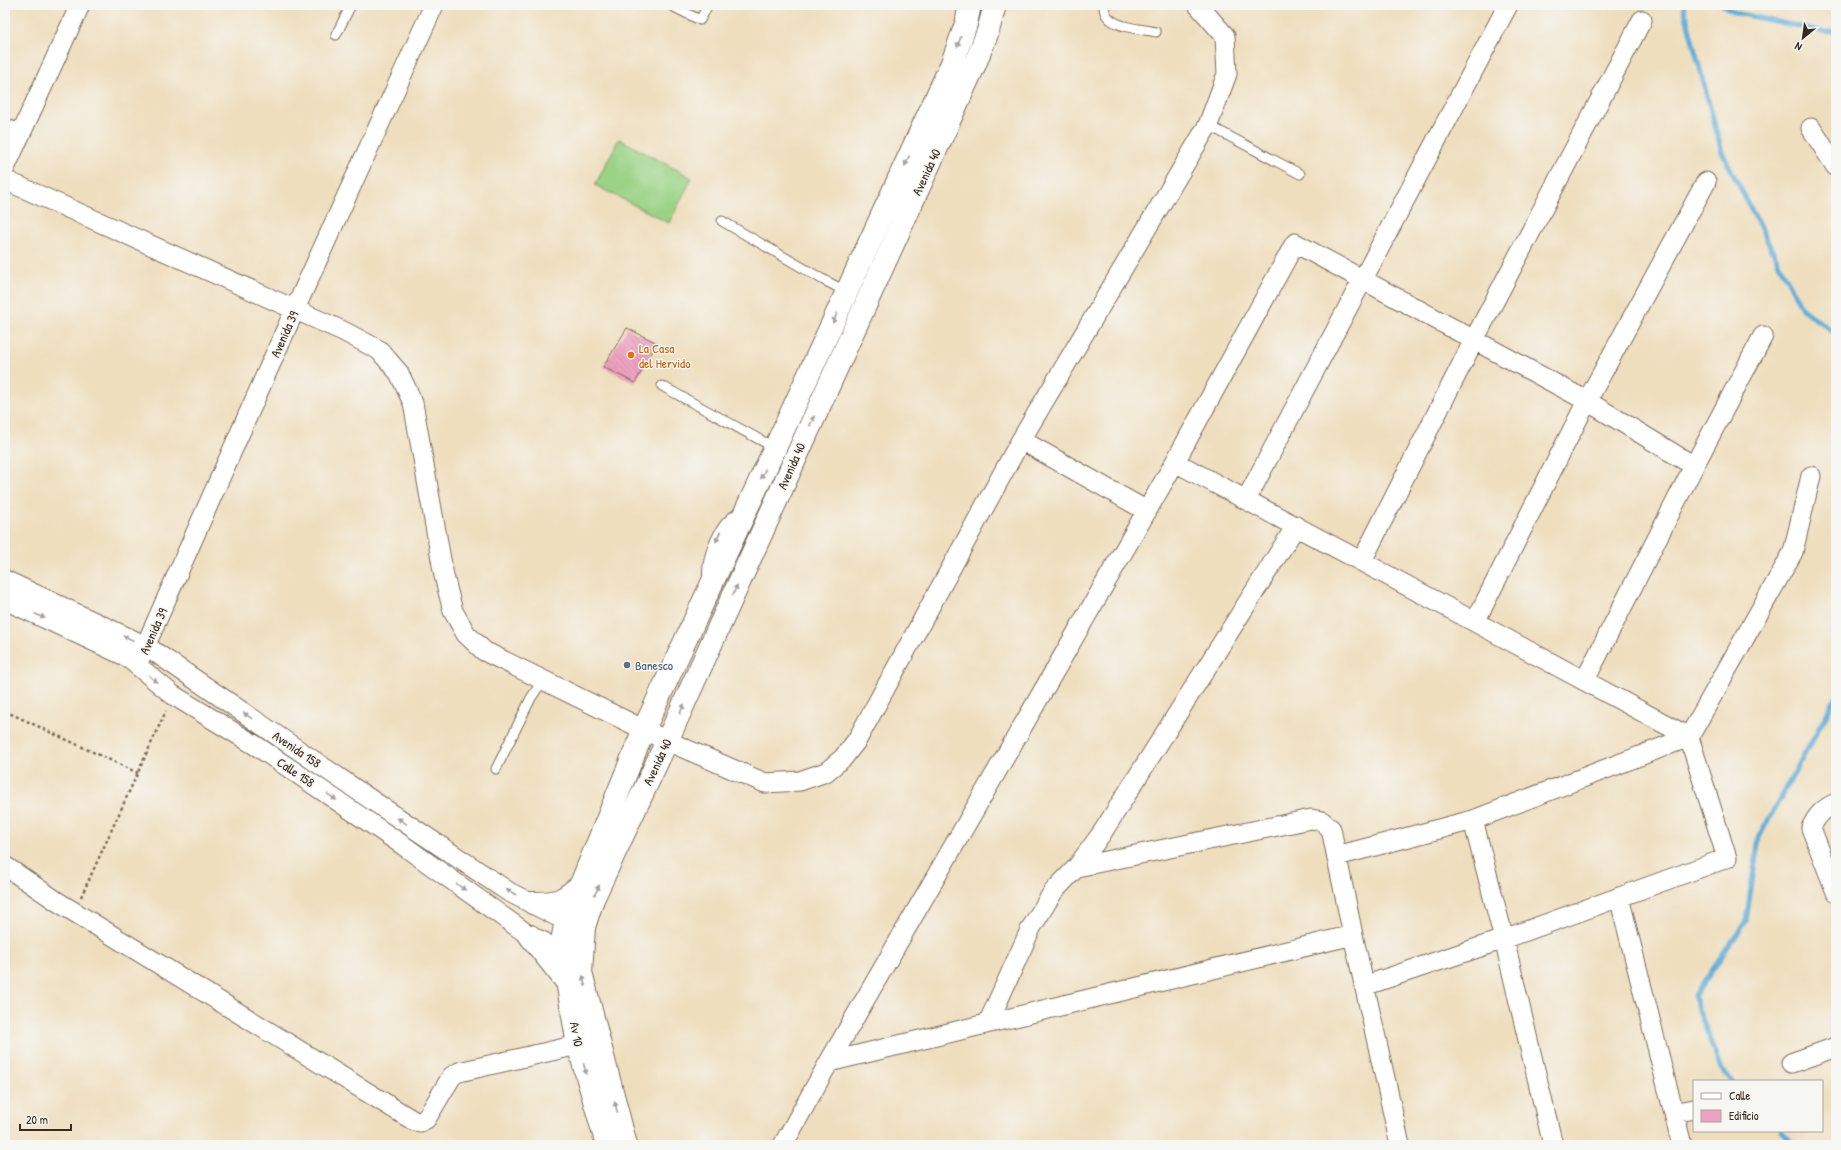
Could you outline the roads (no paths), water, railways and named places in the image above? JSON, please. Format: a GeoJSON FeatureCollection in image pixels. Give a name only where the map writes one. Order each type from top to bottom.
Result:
{"type":"FeatureCollection","features":[{"type":"Feature","properties":{"kind":"street","name":"Avenida 39"},"geometry":{"type":"LineString","coordinates":[[137,665],[295,309],[434,5]]}},
{"type":"Feature","properties":{"kind":"street","name":"Avenida 40"},"geometry":{"type":"LineString","coordinates":[[575,924],[581,885],[644,729],[952,63],[966,24],[970,5]]}},
{"type":"Feature","properties":{"kind":"street","name":"Avenida 40"},"geometry":{"type":"LineString","coordinates":[[575,924],[593,899],[667,741],[975,64],[988,31],[995,5]]}},
{"type":"Feature","properties":{"kind":"street"},"geometry":{"type":"LineString","coordinates":[[5,180],[295,309],[343,331],[379,350],[399,373],[413,402],[444,576],[454,611],[466,634],[484,651],[667,741],[765,783],[800,781],[826,772],[843,758],[857,740],[1021,440],[1208,125],[1227,74],[1225,36],[1198,5]]}},
{"type":"Feature","properties":{"kind":"street"},"geometry":{"type":"LineString","coordinates":[[1246,500],[1508,5]]}},
{"type":"Feature","properties":{"kind":"street"},"geometry":{"type":"LineString","coordinates":[[5,168],[13,132],[75,7]]}},
{"type":"Feature","properties":{"kind":"street"},"geometry":{"type":"LineString","coordinates":[[1362,561],[1474,340],[1642,20]]}},
{"type":"Feature","properties":{"kind":"street"},"geometry":{"type":"LineString","coordinates":[[1810,128],[1836,167]]}},
{"type":"Feature","properties":{"kind":"street"},"geometry":{"type":"LineString","coordinates":[[1476,622],[1587,401],[1706,182]]}},
{"type":"Feature","properties":{"kind":"street"},"geometry":{"type":"LineString","coordinates":[[783,1145],[829,1062],[1175,462],[1295,243],[1587,401],[1694,466]]}},
{"type":"Feature","properties":{"kind":"street"},"geometry":{"type":"LineString","coordinates":[[1585,680],[1694,466],[1763,336]]}},
{"type":"Feature","properties":{"kind":"street"},"geometry":{"type":"LineString","coordinates":[[1021,440],[1147,511]]}},
{"type":"Feature","properties":{"kind":"street"},"geometry":{"type":"LineString","coordinates":[[1175,462],[1689,737],[1727,858],[1504,939],[1364,986]]}},
{"type":"Feature","properties":{"kind":"street"},"geometry":{"type":"LineString","coordinates":[[1337,856],[1473,820],[1689,737],[1793,552],[1811,476]]}},
{"type":"Feature","properties":{"kind":"street"},"geometry":{"type":"LineString","coordinates":[[988,1023],[1031,928],[1053,892],[1077,867],[1102,833],[1296,526]]}},
{"type":"Feature","properties":{"kind":"street","name":"Avenida 158"},"geometry":{"type":"LineString","coordinates":[[11,593],[146,646],[319,765],[510,892],[575,924]]}},
{"type":"Feature","properties":{"kind":"street","name":"Calle 158"},"geometry":{"type":"LineString","coordinates":[[11,593],[127,657],[173,695],[258,747],[310,782],[530,936],[550,944],[572,947]]}},
{"type":"Feature","properties":{"kind":"street"},"geometry":{"type":"LineString","coordinates":[[258,747],[268,730]]}},
{"type":"Feature","properties":{"kind":"street"},"geometry":{"type":"LineString","coordinates":[[310,782],[319,765]]}},
{"type":"Feature","properties":{"kind":"street"},"geometry":{"type":"LineString","coordinates":[[360,816],[370,799]]}},
{"type":"Feature","properties":{"kind":"street"},"geometry":{"type":"LineString","coordinates":[[1836,803],[1822,810],[1815,819],[1811,828],[1836,892]]}},
{"type":"Feature","properties":{"kind":"street"},"geometry":{"type":"LineString","coordinates":[[1077,867],[1311,819],[1322,821],[1332,829],[1353,935],[1400,1145]]}},
{"type":"Feature","properties":{"kind":"street"},"geometry":{"type":"LineString","coordinates":[[1473,820],[1504,939],[1554,1145]]}},
{"type":"Feature","properties":{"kind":"street"},"geometry":{"type":"LineString","coordinates":[[434,869],[445,849]]}},
{"type":"Feature","properties":{"kind":"street"},"geometry":{"type":"LineString","coordinates":[[5,866],[74,912],[414,1122],[420,1122],[426,1119],[452,1076],[458,1072],[578,1044]]}},
{"type":"Feature","properties":{"kind":"street"},"geometry":{"type":"LineString","coordinates":[[532,903],[557,902],[565,898],[581,885]]}},
{"type":"Feature","properties":{"kind":"street"},"geometry":{"type":"LineString","coordinates":[[1618,897],[1682,1145]]}},
{"type":"Feature","properties":{"kind":"street","name":"Av 10"},"geometry":{"type":"LineString","coordinates":[[575,924],[568,984],[578,1044],[607,1145]]}},
{"type":"Feature","properties":{"kind":"street"},"geometry":{"type":"LineString","coordinates":[[829,1062],[1353,935]]}},
{"type":"Feature","properties":{"kind":"street"},"geometry":{"type":"LineString","coordinates":[[530,936],[561,973],[568,984]]}},
{"type":"Feature","properties":{"kind":"street"},"geometry":{"type":"LineString","coordinates":[[572,947],[581,972],[626,1145]]}},
{"type":"Feature","properties":{"kind":"street"},"geometry":{"type":"LineString","coordinates":[[1791,1063],[1836,1047]]}},
{"type":"Feature","properties":{"kind":"street"},"geometry":{"type":"LineString","coordinates":[[1674,1113],[1693,1109]]}},
{"type":"Feature","properties":{"kind":"lane"},"geometry":{"type":"LineString","coordinates":[[336,34],[351,5]]}},
{"type":"Feature","properties":{"kind":"lane"},"geometry":{"type":"LineString","coordinates":[[670,5],[700,20],[708,5]]}},
{"type":"Feature","properties":{"kind":"lane"},"geometry":{"type":"LineString","coordinates":[[1104,5],[1104,13],[1107,18],[1118,24],[1156,32]]}},
{"type":"Feature","properties":{"kind":"lane"},"geometry":{"type":"LineString","coordinates":[[1208,125],[1300,174]]}},
{"type":"Feature","properties":{"kind":"lane"},"geometry":{"type":"LineString","coordinates":[[722,221],[822,280],[847,292]]}},
{"type":"Feature","properties":{"kind":"lane"},"geometry":{"type":"LineString","coordinates":[[662,386],[775,448]]}},
{"type":"Feature","properties":{"kind":"lane"},"geometry":{"type":"LineString","coordinates":[[496,769],[531,698],[543,680]]}},
{"type":"Feature","properties":{"kind":"waterway"},"geometry":{"type":"LineString","coordinates":[[1683,5],[1722,152],[1802,309],[1836,334]]}},
{"type":"Feature","properties":{"kind":"waterway"},"geometry":{"type":"LineString","coordinates":[[1723,5],[1736,13],[1826,32],[1836,31]]}},
{"type":"Feature","properties":{"kind":"waterway"},"geometry":{"type":"LineString","coordinates":[[1731,1080],[1721,1070],[1694,997],[1746,921],[1759,837],[1836,697]]}},
{"type":"Feature","properties":{"kind":"waterway"},"geometry":{"type":"LineString","coordinates":[[1782,1132],[1795,1145]]}},
{"type":"Feature","properties":{"kind":"place","name":"La Casa del Hervido"},"geometry":{"type":"Point","coordinates":[631,355]}},
{"type":"Feature","properties":{"kind":"place","name":"Banesco"},"geometry":{"type":"Point","coordinates":[627,665]}}]}
